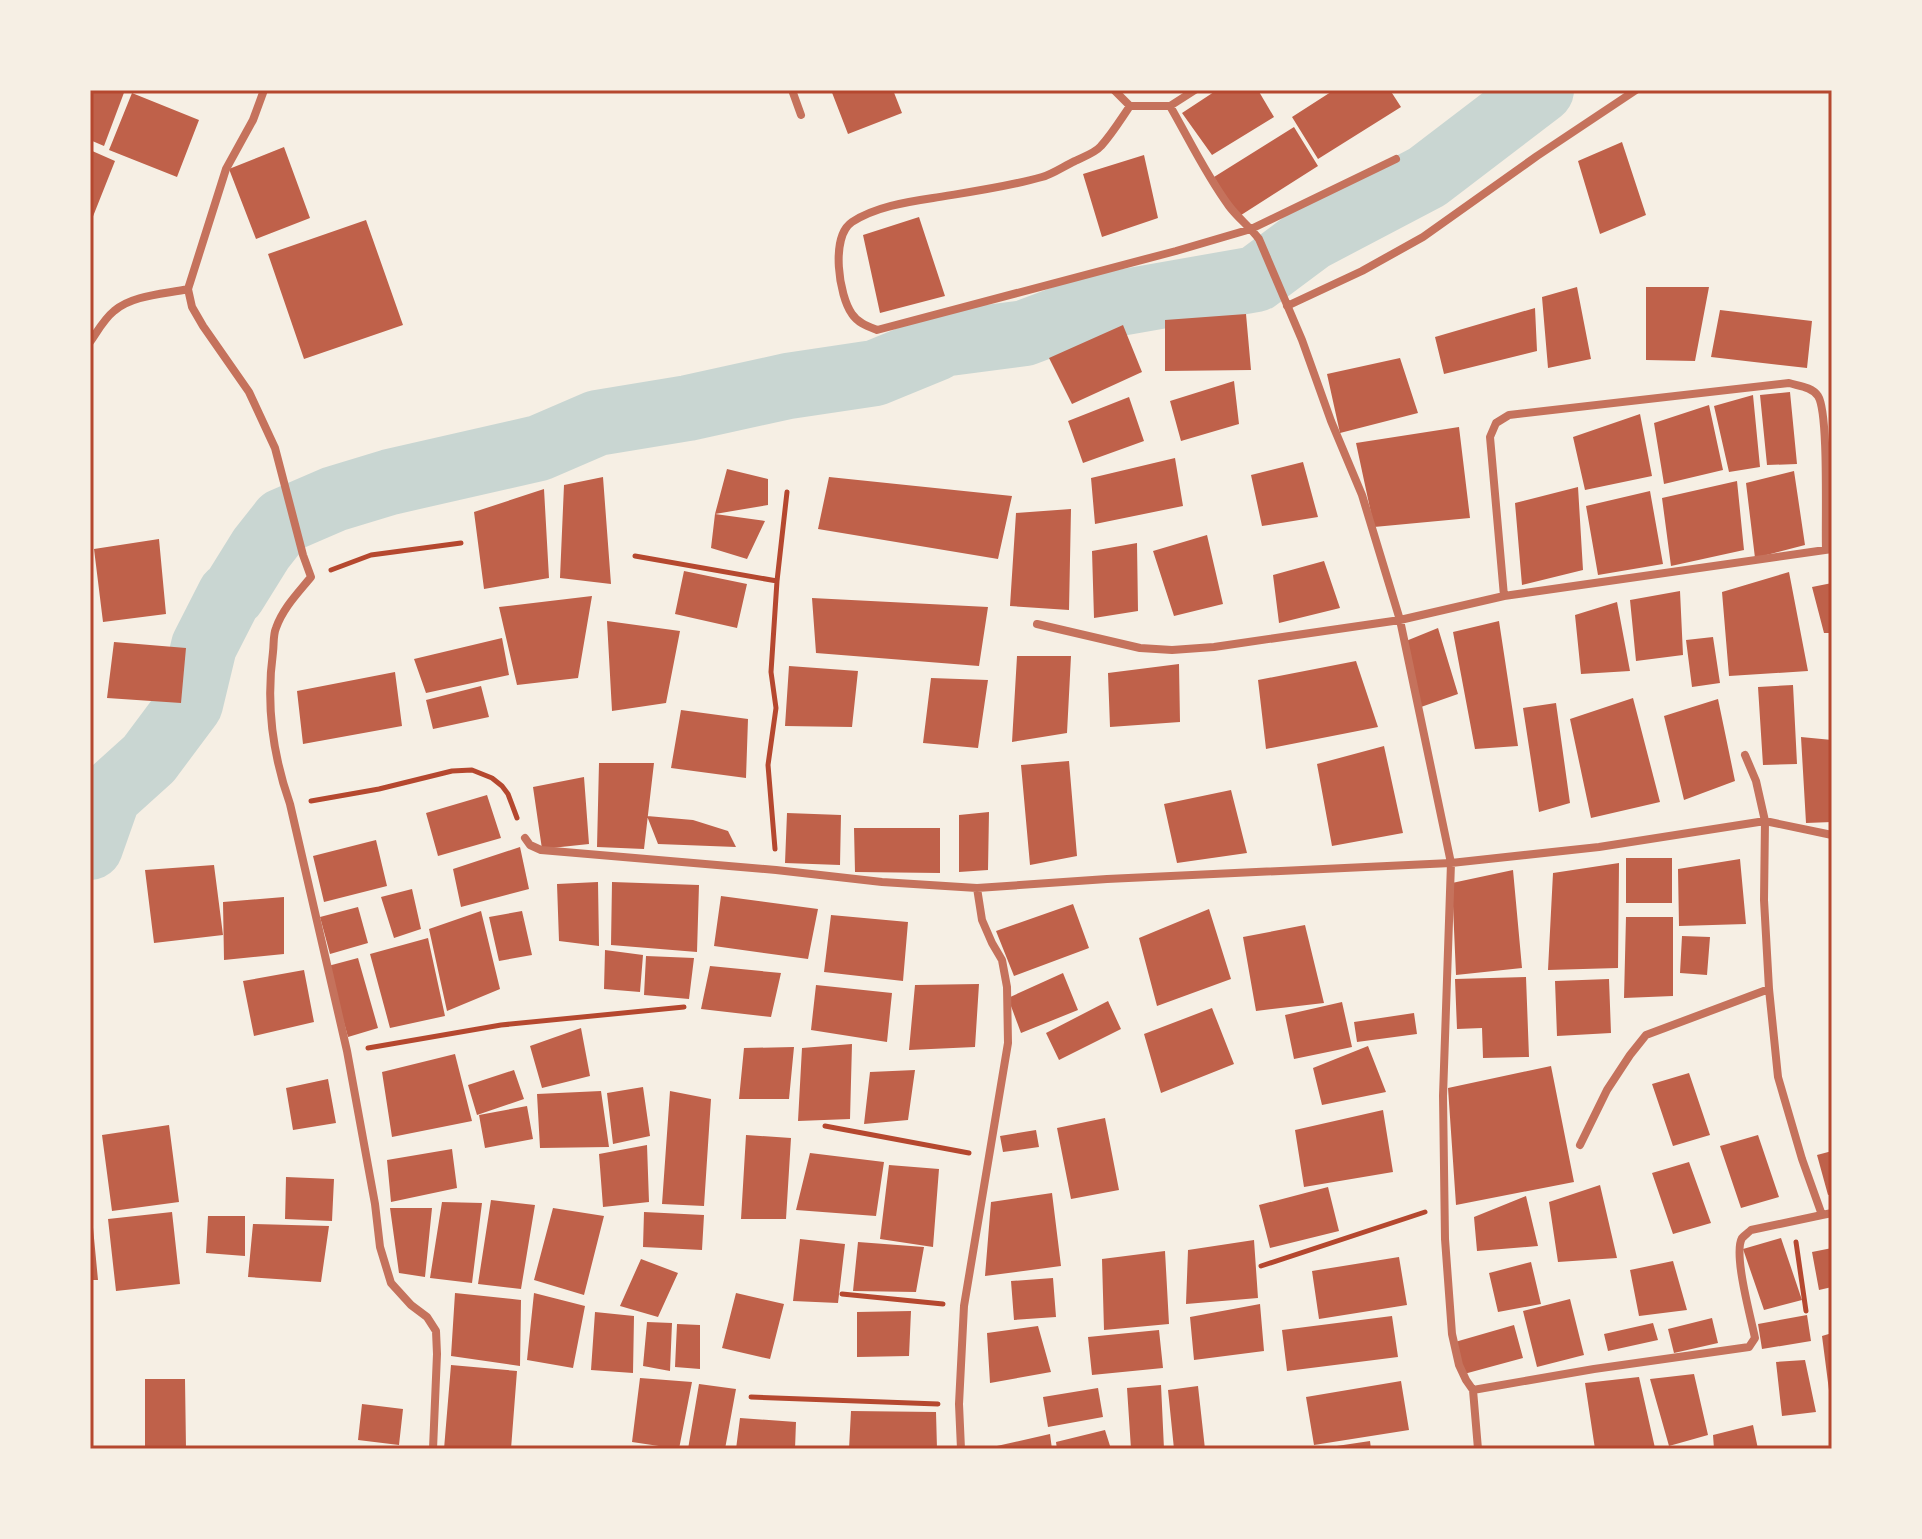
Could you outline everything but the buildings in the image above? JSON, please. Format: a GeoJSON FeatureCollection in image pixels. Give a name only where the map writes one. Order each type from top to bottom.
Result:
{"type":"FeatureCollection","features":[{"type":"Feature","properties":{"kind":"street"},"geometry":{"type":"LineString","coordinates":[[264,90],[253,120],[226,169],[188,289],[192,307],[249,392],[275,448],[311,577],[288,606],[275,629],[271,661],[274,741],[347,1051],[380,1247],[391,1283],[427,1317],[436,1331],[433,1449]]}},
{"type":"Feature","properties":{"kind":"street"},"geometry":{"type":"LineString","coordinates":[[792,90],[801,115]]}},
{"type":"Feature","properties":{"kind":"street"},"geometry":{"type":"LineString","coordinates":[[1114,90],[1130,106],[1170,106],[1195,90]]}},
{"type":"Feature","properties":{"kind":"street"},"geometry":{"type":"LineString","coordinates":[[1287,306],[1362,271],[1423,237],[1636,90]]}},
{"type":"Feature","properties":{"kind":"street"},"geometry":{"type":"LineString","coordinates":[[1130,106],[1100,148],[1044,177],[900,203],[847,226],[839,252],[841,288],[853,316],[865,326],[877,330],[1176,251],[1251,229],[1396,159]]}},
{"type":"Feature","properties":{"kind":"street"},"geometry":{"type":"LineString","coordinates":[[1170,106],[1218,190],[1264,249],[1362,495],[1400,620],[1451,863],[1443,1096],[1445,1239],[1452,1334],[1459,1365],[1473,1390],[1478,1449]]}},
{"type":"Feature","properties":{"kind":"street"},"geometry":{"type":"LineString","coordinates":[[90,342],[115,310],[132,301],[188,289]]}},
{"type":"Feature","properties":{"kind":"street"},"geometry":{"type":"LineString","coordinates":[[1037,624],[1140,648],[1172,650],[1229,645],[1400,620],[1504,596],[1829,549],[1824,427],[1819,398],[1810,389],[1789,383],[1509,415],[1496,423],[1490,437],[1504,596]]}},
{"type":"Feature","properties":{"kind":"street"},"geometry":{"type":"LineString","coordinates":[[1473,1390],[1749,1347],[1755,1338],[1742,1276],[1739,1250],[1742,1238],[1751,1230],[1827,1214],[1802,1159],[1778,1077],[1764,900],[1765,821],[1756,781],[1745,755]]}},
{"type":"Feature","properties":{"kind":"street"},"geometry":{"type":"LineString","coordinates":[[525,838],[530,845],[541,850],[977,888],[1451,863],[1599,847],[1765,821],[1832,835]]}},
{"type":"Feature","properties":{"kind":"street"},"geometry":{"type":"LineString","coordinates":[[961,1449],[959,1404],[964,1306],[1008,1043],[1002,960],[982,920],[977,888]]}},
{"type":"Feature","properties":{"kind":"street"},"geometry":{"type":"LineString","coordinates":[[1580,1145],[1607,1090],[1646,1035],[1769,989]]}},
{"type":"Feature","properties":{"kind":"path"},"geometry":{"type":"LineString","coordinates":[[776,870],[768,765],[776,708],[771,672],[787,492]]}},
{"type":"Feature","properties":{"kind":"path"},"geometry":{"type":"LineString","coordinates":[[311,577],[371,555],[461,543]]}},
{"type":"Feature","properties":{"kind":"path"},"geometry":{"type":"LineString","coordinates":[[635,556],[777,581]]}},
{"type":"Feature","properties":{"kind":"path"},"geometry":{"type":"LineString","coordinates":[[290,804],[379,789],[452,771],[472,770],[502,786],[525,838]]}},
{"type":"Feature","properties":{"kind":"path"},"geometry":{"type":"LineString","coordinates":[[347,1051],[501,1025],[684,1007]]}},
{"type":"Feature","properties":{"kind":"path"},"geometry":{"type":"LineString","coordinates":[[825,1126],[990,1157]]}},
{"type":"Feature","properties":{"kind":"path"},"geometry":{"type":"LineString","coordinates":[[1261,1266],[1445,1206]]}},
{"type":"Feature","properties":{"kind":"path"},"geometry":{"type":"LineString","coordinates":[[1793,1221],[1806,1311]]}},
{"type":"Feature","properties":{"kind":"path"},"geometry":{"type":"LineString","coordinates":[[842,1294],[964,1306]]}},
{"type":"Feature","properties":{"kind":"path"},"geometry":{"type":"LineString","coordinates":[[751,1397],[959,1404]]}},
{"type":"Feature","properties":{"kind":"waterway"},"geometry":{"type":"LineString","coordinates":[[90,847],[108,796],[149,759],[190,704],[204,646],[230,595],[283,521],[334,499],[390,482],[539,448],[597,423],[688,408],[788,386],[875,373],[941,344],[1025,333],[1091,308],[1256,279],[1311,238],[1427,177],[1541,90]]}}]}
